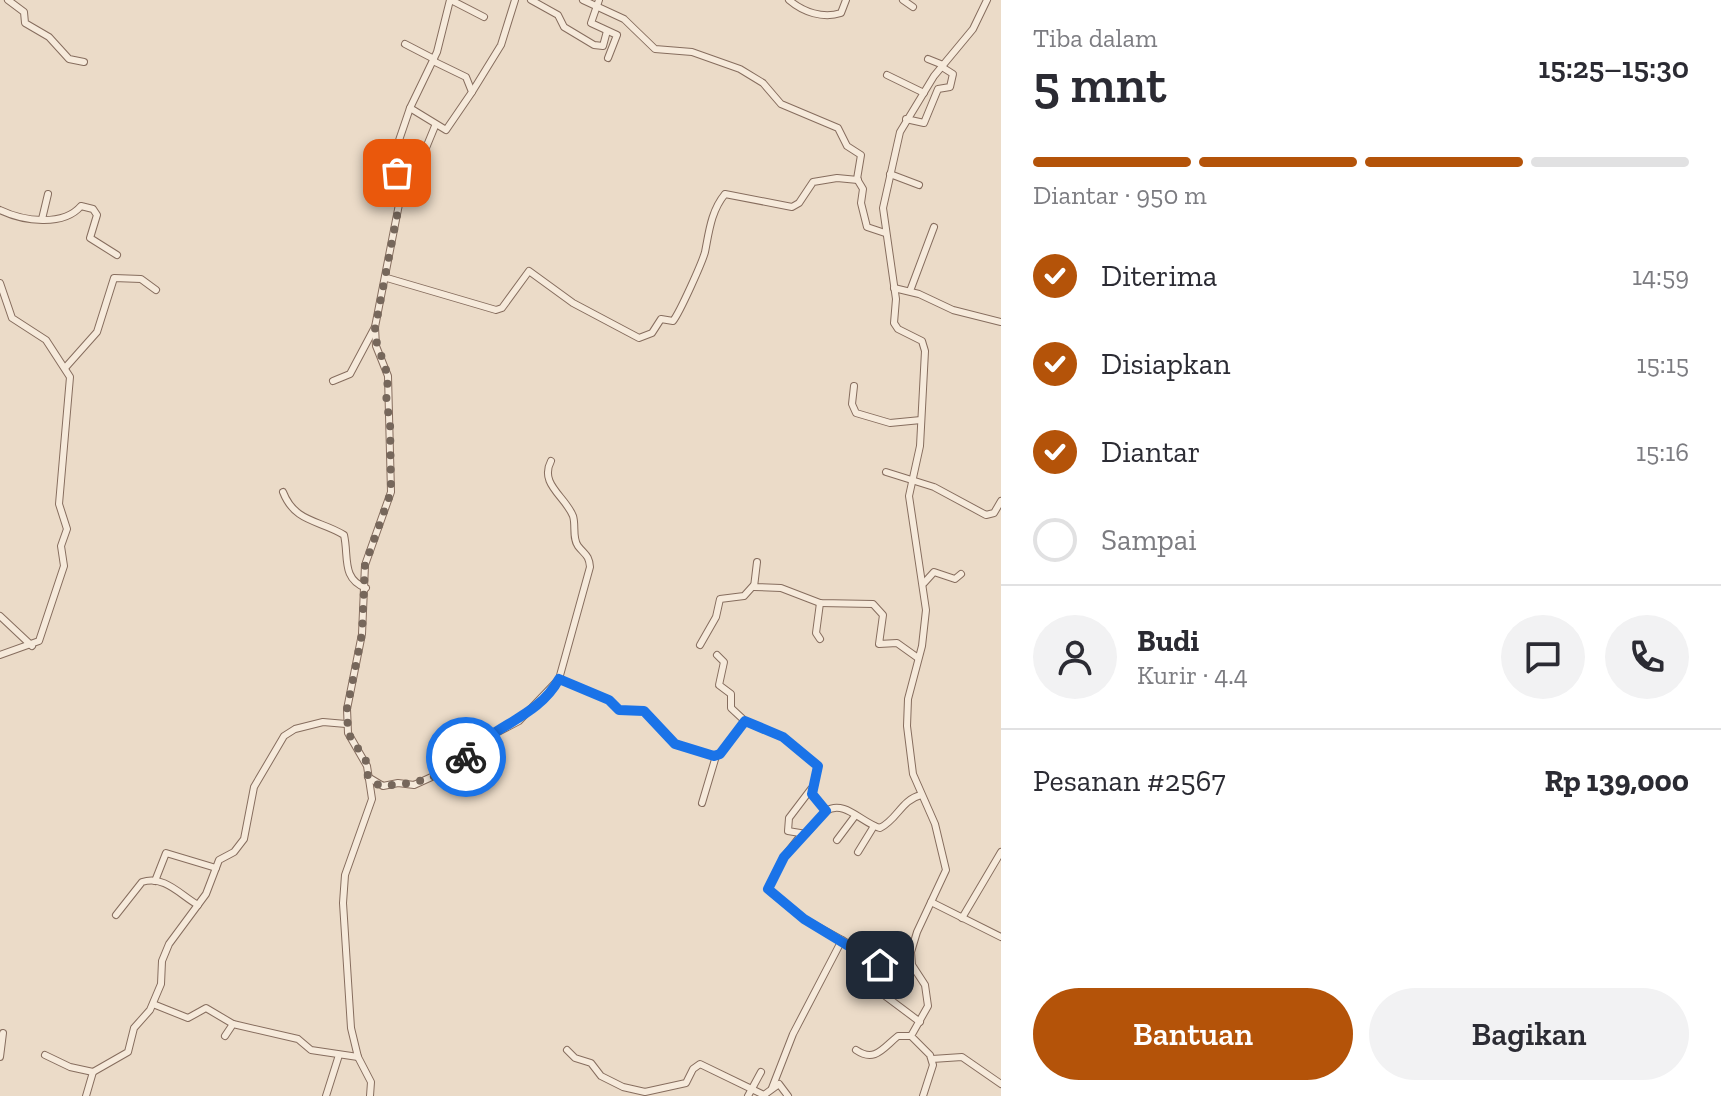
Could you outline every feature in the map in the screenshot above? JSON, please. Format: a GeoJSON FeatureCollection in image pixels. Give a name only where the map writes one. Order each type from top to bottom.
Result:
{"type":"FeatureCollection","features":[{"type":"Feature","properties":{"kind":"street"},"geometry":{"type":"LineString","coordinates":[[8,0],[24,12],[25,23],[49,37],[66,57],[84,62]]}},
{"type":"Feature","properties":{"kind":"street"},"geometry":{"type":"LineString","coordinates":[[402,189],[394,159],[410,108],[434,60],[451,0],[484,17]]}},
{"type":"Feature","properties":{"kind":"street"},"geometry":{"type":"LineString","coordinates":[[410,108],[435,126],[450,128],[458,109],[501,45],[515,0]]}},
{"type":"Feature","properties":{"kind":"street"},"geometry":{"type":"LineString","coordinates":[[531,0],[557,14],[564,27],[596,46],[603,46],[607,31]]}},
{"type":"Feature","properties":{"kind":"street"},"geometry":{"type":"LineString","coordinates":[[583,0],[598,2],[624,19],[653,49],[692,52],[740,69],[763,83],[781,104],[837,127],[847,146],[861,155],[858,180],[863,189],[861,203],[867,227],[885,233]]}},
{"type":"Feature","properties":{"kind":"street"},"geometry":{"type":"LineString","coordinates":[[789,0],[811,13],[829,15],[841,13],[846,0]]}},
{"type":"Feature","properties":{"kind":"street"},"geometry":{"type":"LineString","coordinates":[[903,0],[913,7]]}},
{"type":"Feature","properties":{"kind":"street"},"geometry":{"type":"LineString","coordinates":[[911,1036],[928,1006],[927,995],[912,965],[911,952],[943,881],[945,864],[935,824],[919,795],[906,717],[925,628],[924,583],[910,516],[911,478],[920,446],[925,347],[922,341],[895,326],[894,288],[883,208],[906,119],[973,29],[987,0]]}},
{"type":"Feature","properties":{"kind":"street"},"geometry":{"type":"LineString","coordinates":[[598,2],[591,23],[617,35],[608,58]]}},
{"type":"Feature","properties":{"kind":"street"},"geometry":{"type":"LineString","coordinates":[[405,44],[466,77],[472,92]]}},
{"type":"Feature","properties":{"kind":"street"},"geometry":{"type":"LineString","coordinates":[[906,119],[924,123],[936,92],[950,87],[953,74],[928,59]]}},
{"type":"Feature","properties":{"kind":"street"},"geometry":{"type":"LineString","coordinates":[[887,75],[924,93]]}},
{"type":"Feature","properties":{"kind":"street"},"geometry":{"type":"LineString","coordinates":[[333,381],[350,374],[375,327],[402,189],[421,160],[435,126]]}},
{"type":"Feature","properties":{"kind":"street"},"geometry":{"type":"LineString","coordinates":[[890,174],[919,185]]}},
{"type":"Feature","properties":{"kind":"street"},"geometry":{"type":"LineString","coordinates":[[387,278],[496,310],[502,308],[529,271],[611,324],[639,338],[653,332],[661,319],[675,319],[703,259],[711,220],[725,194],[792,207],[813,182],[837,178],[858,180]]}},
{"type":"Feature","properties":{"kind":"street"},"geometry":{"type":"LineString","coordinates":[[42,219],[48,194]]}},
{"type":"Feature","properties":{"kind":"street"},"geometry":{"type":"LineString","coordinates":[[0,210],[20,218],[42,219],[74,215],[81,206],[93,209],[97,215],[90,238],[117,255]]}},
{"type":"Feature","properties":{"kind":"street"},"geometry":{"type":"LineString","coordinates":[[910,291],[934,227]]}},
{"type":"Feature","properties":{"kind":"street"},"geometry":{"type":"LineString","coordinates":[[65,368],[97,332],[114,278],[141,279],[156,290]]}},
{"type":"Feature","properties":{"kind":"street"},"geometry":{"type":"LineString","coordinates":[[0,283],[12,318],[46,340],[70,377],[65,410],[68,431],[59,504],[67,527],[61,546],[64,566],[46,625],[32,646],[0,655]]}},
{"type":"Feature","properties":{"kind":"street"},"geometry":{"type":"LineString","coordinates":[[894,288],[910,291],[950,309],[1001,322]]}},
{"type":"Feature","properties":{"kind":"street"},"geometry":{"type":"LineString","coordinates":[[370,1096],[371,1082],[358,1057],[345,970],[344,884],[372,806],[366,761],[353,744],[346,724],[362,634],[367,559],[391,485],[390,419],[386,404],[388,376],[376,346],[375,327]]}},
{"type":"Feature","properties":{"kind":"street"},"geometry":{"type":"LineString","coordinates":[[854,386],[852,404],[856,413],[890,423],[921,420]]}},
{"type":"Feature","properties":{"kind":"street"},"geometry":{"type":"LineString","coordinates":[[368,777],[383,786],[398,783],[414,785],[434,777],[466,758],[479,742],[519,721],[559,679],[590,567],[588,554],[576,542],[572,513],[551,487],[548,470],[551,461]]}},
{"type":"Feature","properties":{"kind":"street"},"geometry":{"type":"LineString","coordinates":[[886,472],[911,478],[986,515],[994,513],[1001,501]]}},
{"type":"Feature","properties":{"kind":"street"},"geometry":{"type":"LineString","coordinates":[[283,492],[289,507],[298,515],[344,535],[349,573],[353,582],[366,588]]}},
{"type":"Feature","properties":{"kind":"street"},"geometry":{"type":"LineString","coordinates":[[700,645],[716,617],[720,599],[744,596],[753,586],[757,562]]}},
{"type":"Feature","properties":{"kind":"street"},"geometry":{"type":"LineString","coordinates":[[924,583],[934,572],[955,579],[961,574]]}},
{"type":"Feature","properties":{"kind":"street"},"geometry":{"type":"LineString","coordinates":[[753,586],[781,588],[820,603],[873,604],[883,615],[879,644],[897,643],[918,658]]}},
{"type":"Feature","properties":{"kind":"street"},"geometry":{"type":"LineString","coordinates":[[820,603],[816,631],[820,639]]}},
{"type":"Feature","properties":{"kind":"street"},"geometry":{"type":"LineString","coordinates":[[0,616],[32,646]]}},
{"type":"Feature","properties":{"kind":"street"},"geometry":{"type":"LineString","coordinates":[[717,655],[724,662],[719,685],[731,694],[730,708],[745,721],[783,737],[817,764],[818,774],[811,789],[788,822],[788,832],[801,835]]}},
{"type":"Feature","properties":{"kind":"street"},"geometry":{"type":"LineString","coordinates":[[559,679],[609,700],[619,710],[644,711],[675,744],[716,756]]}},
{"type":"Feature","properties":{"kind":"street"},"geometry":{"type":"LineString","coordinates":[[702,803],[716,756],[745,721]]}},
{"type":"Feature","properties":{"kind":"street"},"geometry":{"type":"LineString","coordinates":[[45,1055],[70,1067],[93,1072],[128,1052],[135,1026],[153,1004],[169,944],[198,905],[219,860],[234,852],[244,839],[255,784],[286,735],[323,722],[346,724]]}},
{"type":"Feature","properties":{"kind":"street"},"geometry":{"type":"LineString","coordinates":[[811,789],[818,805],[826,811]]}},
{"type":"Feature","properties":{"kind":"street"},"geometry":{"type":"LineString","coordinates":[[919,795],[909,798],[892,821],[880,828],[840,807],[826,811],[784,857],[768,889],[804,919],[878,962],[872,986],[920,1022]]}},
{"type":"Feature","properties":{"kind":"street"},"geometry":{"type":"LineString","coordinates":[[837,840],[855,816]]}},
{"type":"Feature","properties":{"kind":"street"},"geometry":{"type":"LineString","coordinates":[[858,852],[874,826]]}},
{"type":"Feature","properties":{"kind":"street"},"geometry":{"type":"LineString","coordinates":[[962,918],[1001,852]]}},
{"type":"Feature","properties":{"kind":"street"},"geometry":{"type":"LineString","coordinates":[[155,881],[166,853],[216,868]]}},
{"type":"Feature","properties":{"kind":"street"},"geometry":{"type":"LineString","coordinates":[[116,915],[142,882],[155,881],[172,886],[198,905]]}},
{"type":"Feature","properties":{"kind":"street"},"geometry":{"type":"LineString","coordinates":[[931,902],[1001,937]]}},
{"type":"Feature","properties":{"kind":"street"},"geometry":{"type":"LineString","coordinates":[[567,1050],[575,1058],[591,1063],[604,1078],[639,1091],[686,1083],[693,1069],[700,1064],[750,1092],[767,1095],[793,1034],[842,940]]}},
{"type":"Feature","properties":{"kind":"street"},"geometry":{"type":"LineString","coordinates":[[153,1004],[188,1018],[206,1008],[233,1024],[298,1039],[310,1049],[358,1057]]}},
{"type":"Feature","properties":{"kind":"street"},"geometry":{"type":"LineString","coordinates":[[225,1036],[233,1024]]}},
{"type":"Feature","properties":{"kind":"street"},"geometry":{"type":"LineString","coordinates":[[0,1057],[3,1033]]}},
{"type":"Feature","properties":{"kind":"street"},"geometry":{"type":"LineString","coordinates":[[856,1050],[867,1056],[875,1056],[898,1036],[911,1036],[932,1059],[933,1070],[923,1096]]}},
{"type":"Feature","properties":{"kind":"street"},"geometry":{"type":"LineString","coordinates":[[326,1096],[339,1055]]}},
{"type":"Feature","properties":{"kind":"street"},"geometry":{"type":"LineString","coordinates":[[932,1059],[962,1057],[1001,1084]]}},
{"type":"Feature","properties":{"kind":"street"},"geometry":{"type":"LineString","coordinates":[[86,1096],[93,1072]]}},
{"type":"Feature","properties":{"kind":"street"},"geometry":{"type":"LineString","coordinates":[[750,1092],[761,1072]]}},
{"type":"Feature","properties":{"kind":"street"},"geometry":{"type":"LineString","coordinates":[[772,1088],[781,1085],[788,1096]]}},
{"type":"Feature","properties":{"kind":"way so far"},"geometry":{"type":"LineString","coordinates":[[397,173],[402,189],[374,334],[388,376],[386,404],[390,419],[391,492],[365,565],[362,634],[346,724],[353,744],[366,761],[368,777],[380,786],[398,783],[414,785],[447,770],[466,757]]}},
{"type":"Feature","properties":{"kind":"route"},"geometry":{"type":"LineString","coordinates":[[466,757],[479,742],[519,721],[559,679],[609,700],[619,710],[644,711],[675,744],[714,756],[724,750],[734,732],[745,721],[783,737],[818,766],[811,789],[818,805],[826,811],[784,857],[768,889],[804,919],[880,965]]}}]}
